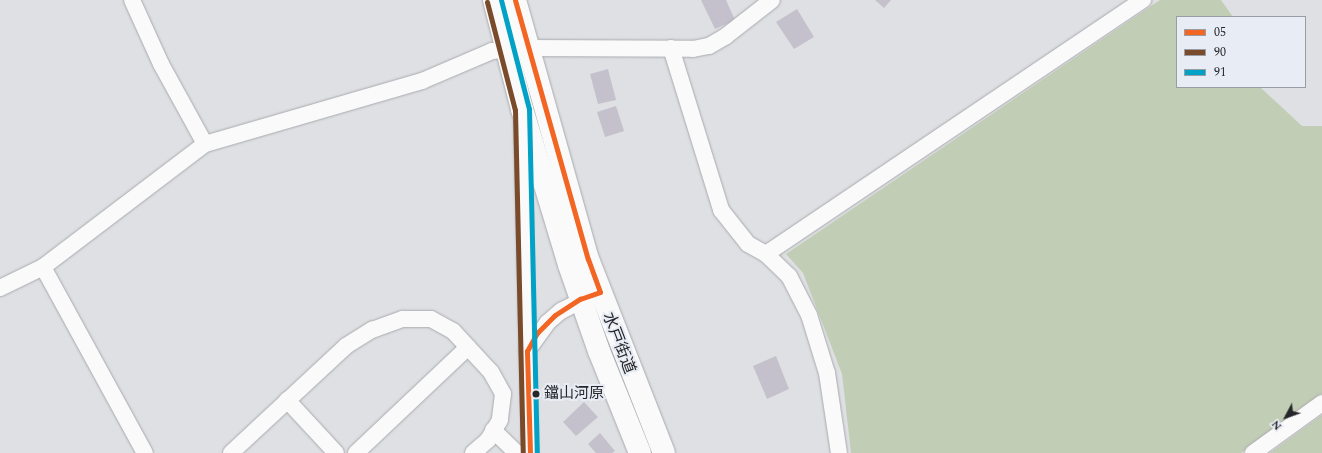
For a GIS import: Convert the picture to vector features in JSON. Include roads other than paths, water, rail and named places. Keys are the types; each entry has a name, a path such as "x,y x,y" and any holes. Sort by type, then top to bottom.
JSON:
{"highway":[{"name":"水戸街道","path":"494,0 518,48 588,259 590,296 664,453"},
{"name":"水戸街道","path":"515,0 522,109 590,296 640,453"}],"street":[{"path":"132,0 161,64 205,144"},
{"path":"0,288 43,267 205,144 422,81 478,55 518,48 671,48 693,50 709,46 726,36 772,0"},
{"path":"766,254 1143,0"},
{"path":"671,48 721,210 748,244 766,254 790,276 808,315 827,373 839,453"},
{"path":"522,109 530,453"},
{"path":"43,267 145,453"},
{"path":"527,351 547,323 590,296"},
{"path":"231,453 346,346 372,330 403,319 431,319 453,331 491,372 503,394 500,420 473,453"},
{"path":"356,453 468,347"},
{"path":"287,400 336,453"},
{"path":"1253,453 1322,403"},
{"path":"493,430 517,453"}],"place":[{"name":"鐺山河原","path":"536,394"}]}
